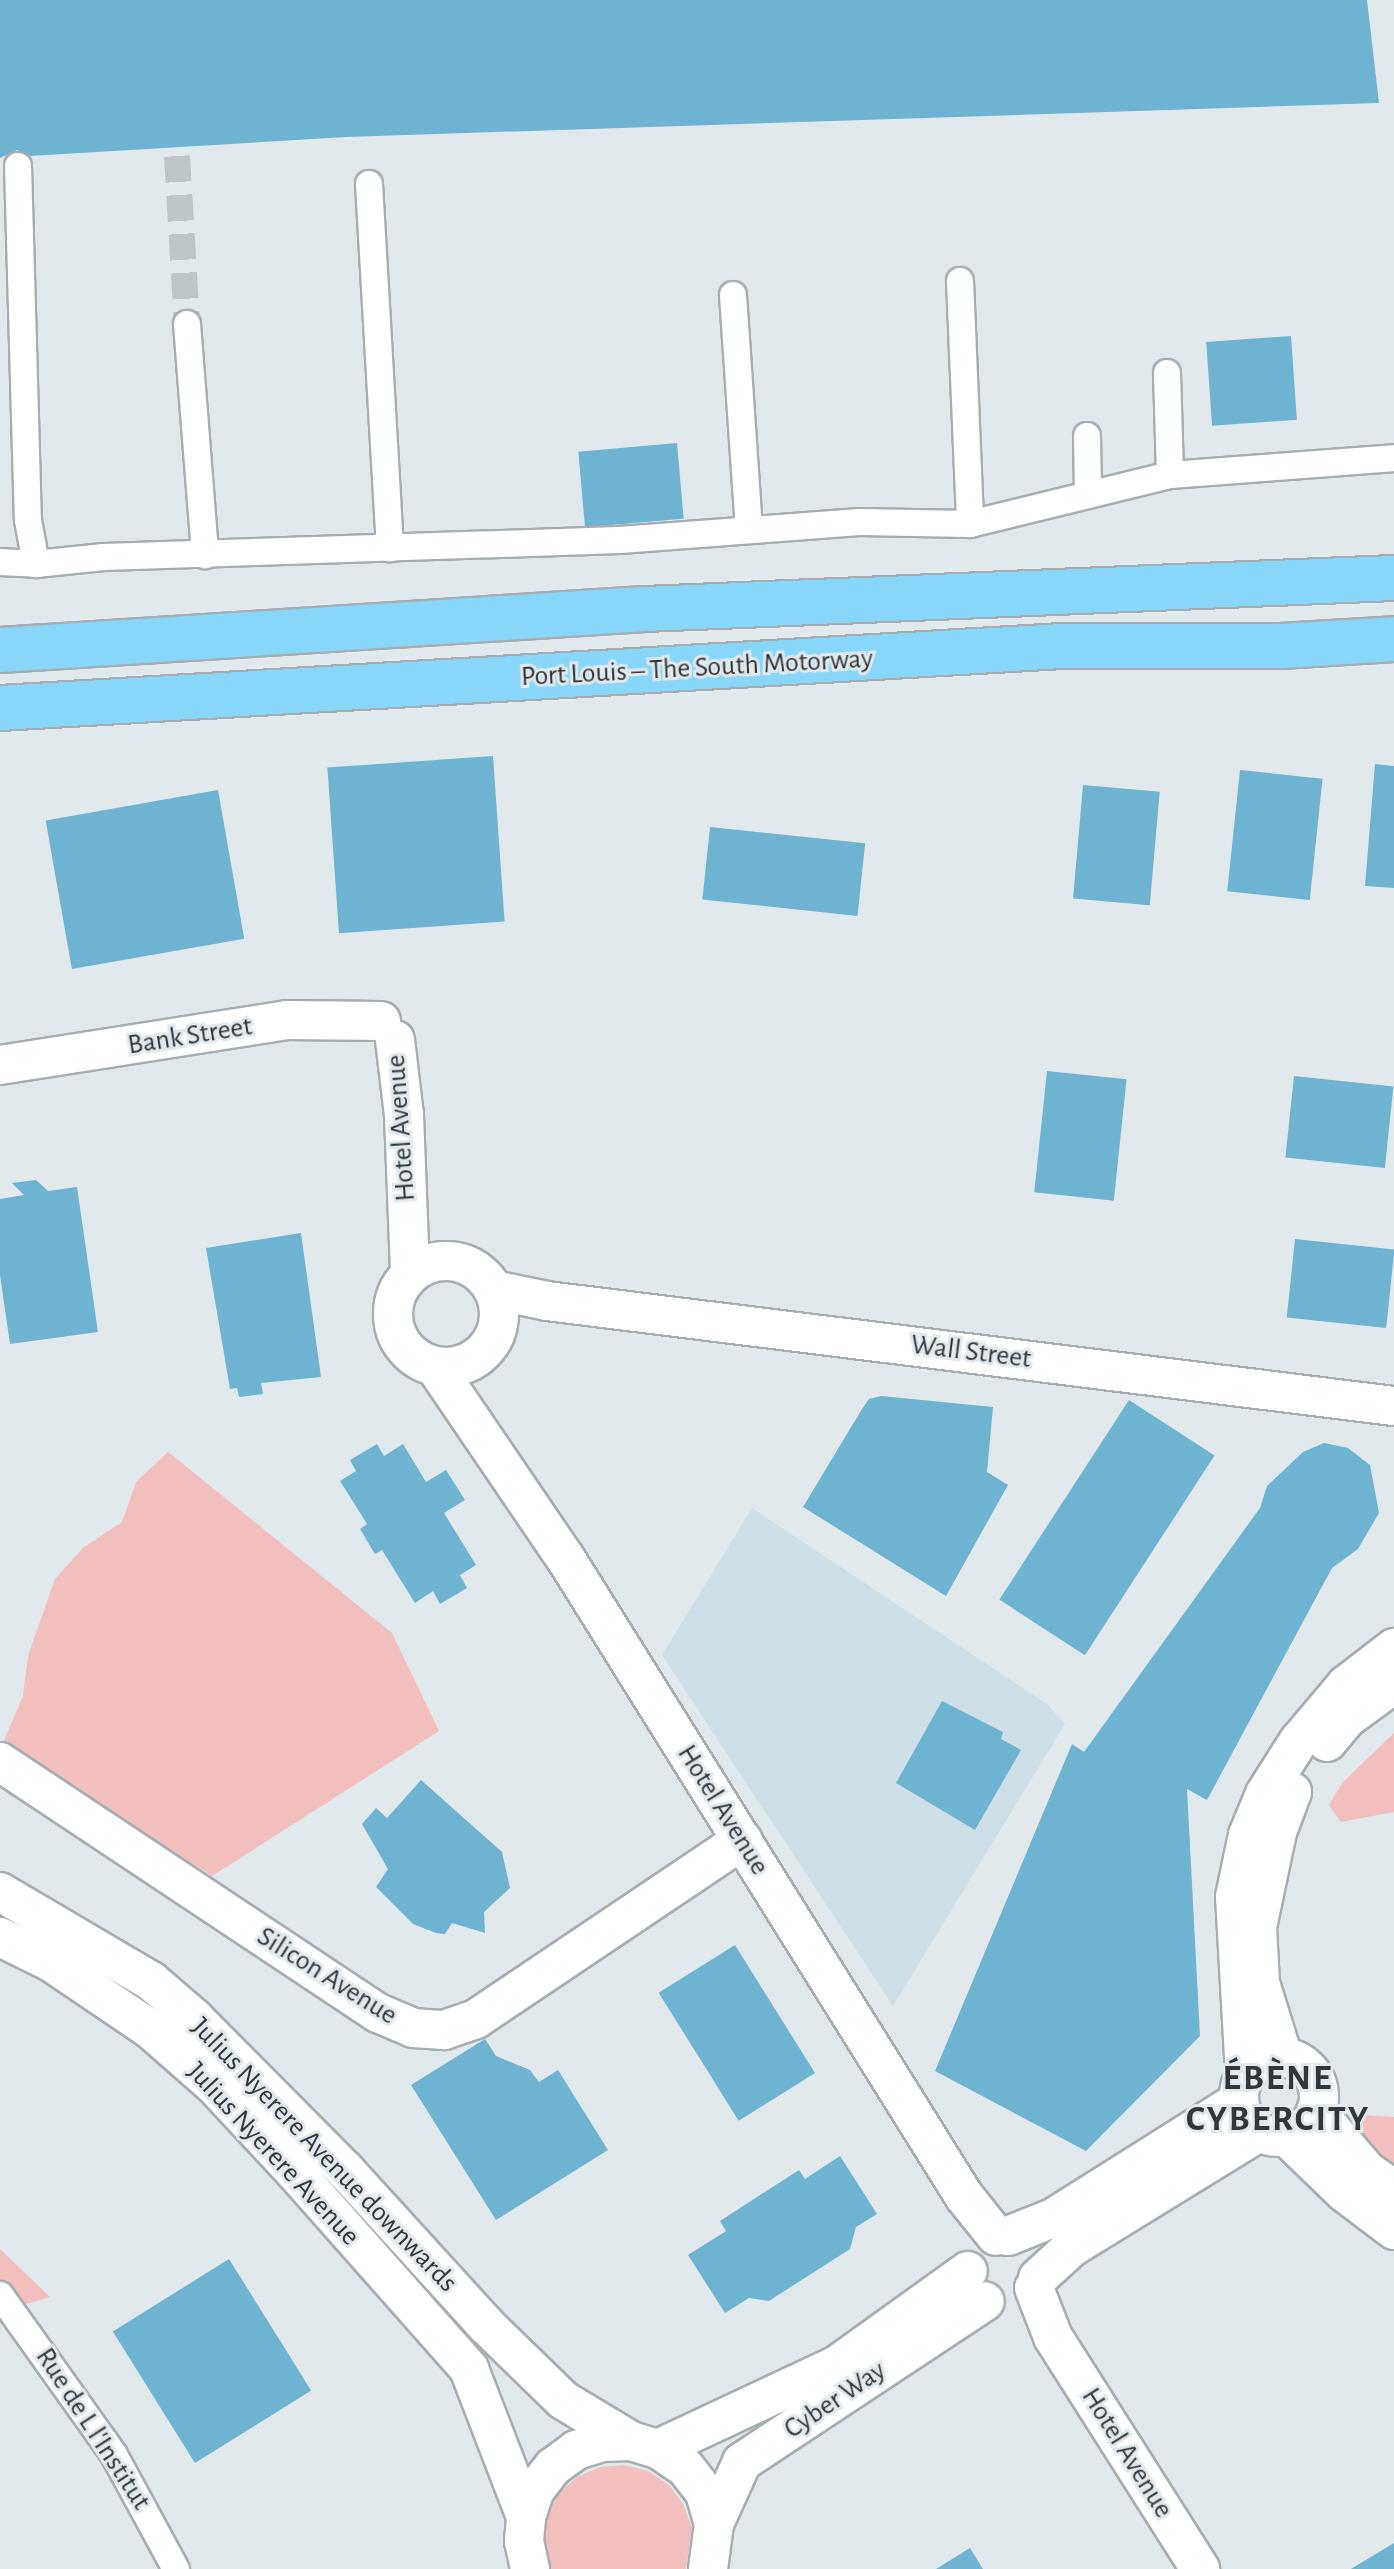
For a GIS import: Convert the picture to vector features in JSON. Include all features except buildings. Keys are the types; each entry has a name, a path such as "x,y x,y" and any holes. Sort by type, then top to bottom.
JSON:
{"highway":[{"path":"0,650 645,609 1394,578"},
{"name":"Port Louis – The South Motorway","path":"0,708 1061,646 1281,646 1394,639"},
{"path":"0,644 64,646"},
{"path":"1281,646 1394,663"}],"street":[{"path":"18,166 28,520 36,564"},
{"path":"369,184 390,548"},
{"path":"960,281 970,524"},
{"path":"733,295 749,527"},
{"path":"187,324 205,555"},
{"path":"1167,373 1170,475"},
{"path":"1087,436 1088,495"},
{"path":"0,562 36,564 620,540 749,527 970,524 1170,475 1394,458"},
{"name":"Bank Street","path":"0,1065 287,1020 388,1030"},
{"name":"Hotel Avenue","path":"388,1030 404,1115 410,1274"},
{"name":"Hotel Avenue","path":"407,1215 455,1261"},
{"path":"478,1426 492,1322 471,1267 455,1261 423,1265 410,1274 393,1303 393,1321 407,1351 436,1368 470,1363 492,1322"},
{"name":"Wall Street","path":"492,1322 547,1301 1394,1406"},
{"name":"Hotel Avenue","path":"436,1368 478,1426 742,1840 964,2196 1001,2271 1053,2337 1200,2569"},
{"path":"1394,1648 1346,1685 1298,1742 1265,1794 1248,1835 1235,1897 1258,2111 1344,2192 1394,2230"},
{"path":"1258,2111 1307,2126 1316,2111 1319,2097 1312,2075 1283,2057 1260,1983 1257,1927 1287,1800 1309,1763 1346,1719 1394,1684"},
{"name":"Silicon Avenue","path":"0,1762 378,2013 413,2028 444,2030 476,2019 742,1840"},
{"name":"Julius Nyerere Avenue downwards","path":"0,1892 151,1981 194,2018 254,2074 519,2358 563,2400 685,2467 705,2493 714,2524"},
{"name":"Julius Nyerere Avenue","path":"0,1937 51,1962 150,2029 215,2086 295,2172 469,2369 526,2517"},
{"path":"1258,2111 1262,2061 1283,2057"},
{"name":"Cyber Way","path":"714,2524 742,2462 1001,2271 1053,2218 1258,2111"},
{"name":"Cyber Way","path":"526,2517 535,2490 553,2467 576,2450 603,2442 645,2445 837,2365 1001,2271 1072,2247 1258,2111"},
{"path":"1316,2111 1367,2171 1394,2189"},
{"name":"Rue de L l'Institut","path":"0,2295 114,2455 176,2569"},
{"path":"526,2517 527,2567"},
{"path":"708,2569 714,2524"}],"shaded area":[{"path":"168,1452 392,1633 439,1731 212,1876 3,1743 23,1696 28,1656 55,1579 83,1548 122,1522 136,1482"},
{"path":"752,1508 1048,1705 1065,1724 893,2006 662,1655"},
{"path":"1394,1733 1394,1812 1341,1822 1329,1805 1343,1782"},
{"path":"1361,2115 1394,2117 1394,2178 1336,2123"},
{"path":"0,2249 50,2297 13,2308 0,2295"},
{"path":"624,2465 648,2471 669,2485 683,2504 692,2528 686,2569 550,2569 543,2539 547,2515 559,2493 577,2477 600,2467"}],"tunnel":[{"path":"177,156 187,324"}],"district":[{"name":"ÉBÈNE CYBERCITY","path":"1278,2098"}]}
